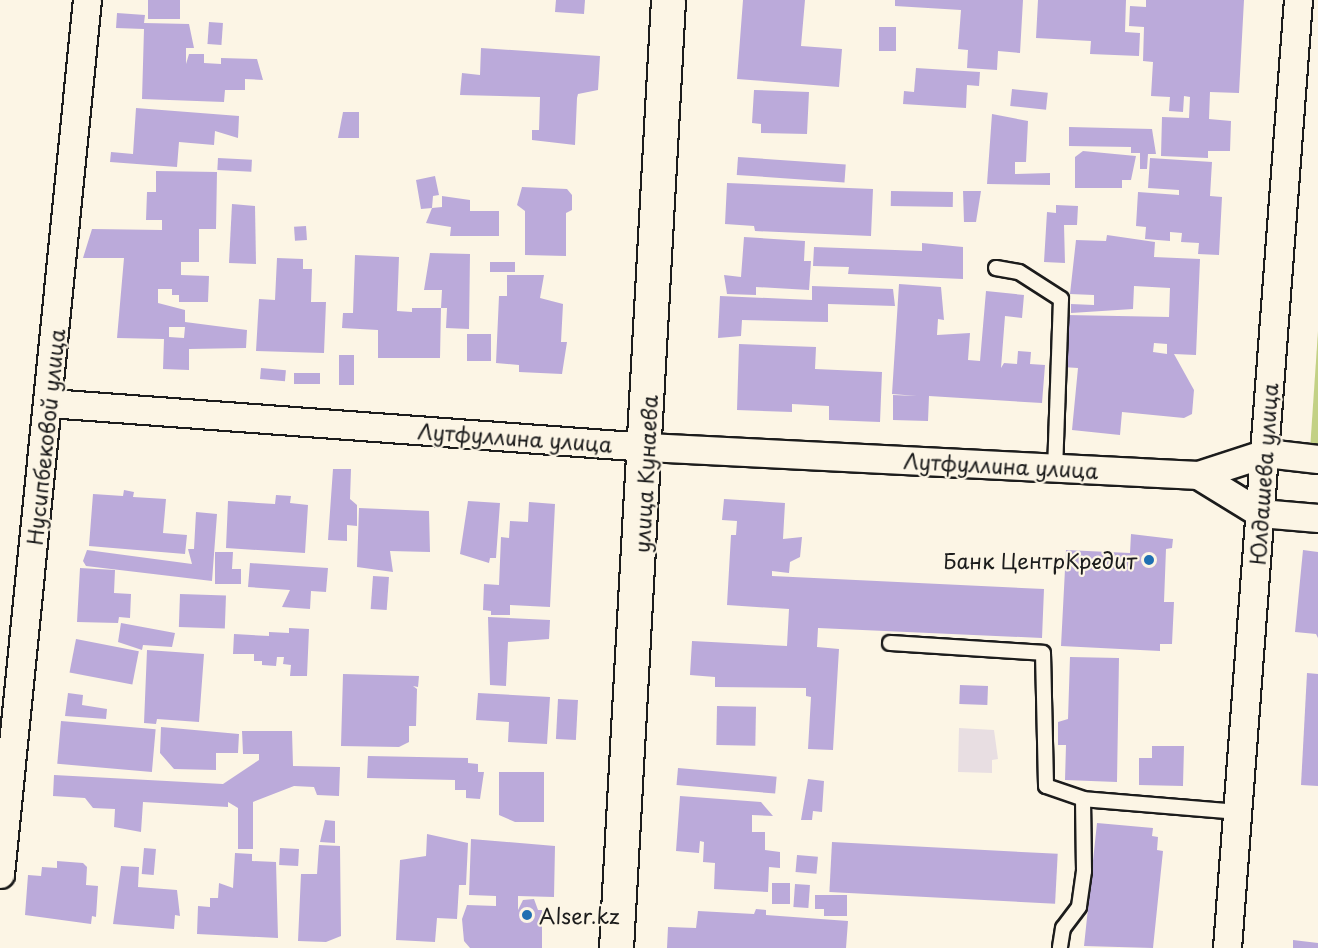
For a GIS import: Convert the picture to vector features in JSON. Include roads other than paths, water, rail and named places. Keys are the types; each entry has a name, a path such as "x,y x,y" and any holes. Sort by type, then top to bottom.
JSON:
{"main road":[{"name":"улица Кунаева","path":"616,948 647,447 668,0"}],"street":[{"name":"Нусипбековой улица","path":"0,874 49,403 87,0"},
{"name":"Юлдашева улица","path":"1227,948 1266,453 1298,0"},
{"name":"Лутфуллина улица","path":"49,403 647,447 1198,475 1266,453 1318,459"},
{"name":"Лутфуллина улица","path":"1198,475 1260,513 1318,518"}],"lane":[{"path":"996,268 1019,272 1061,299 1055,468"},
{"path":"890,643 1043,653 1046,786 1083,799 1237,812"},
{"path":"1060,948 1063,928 1079,907 1084,871 1083,799"}],"place":[{"name":"Банк ЦентрКредит","path":"1149,560"},
{"name":"Alser.kz","path":"527,915"}]}
